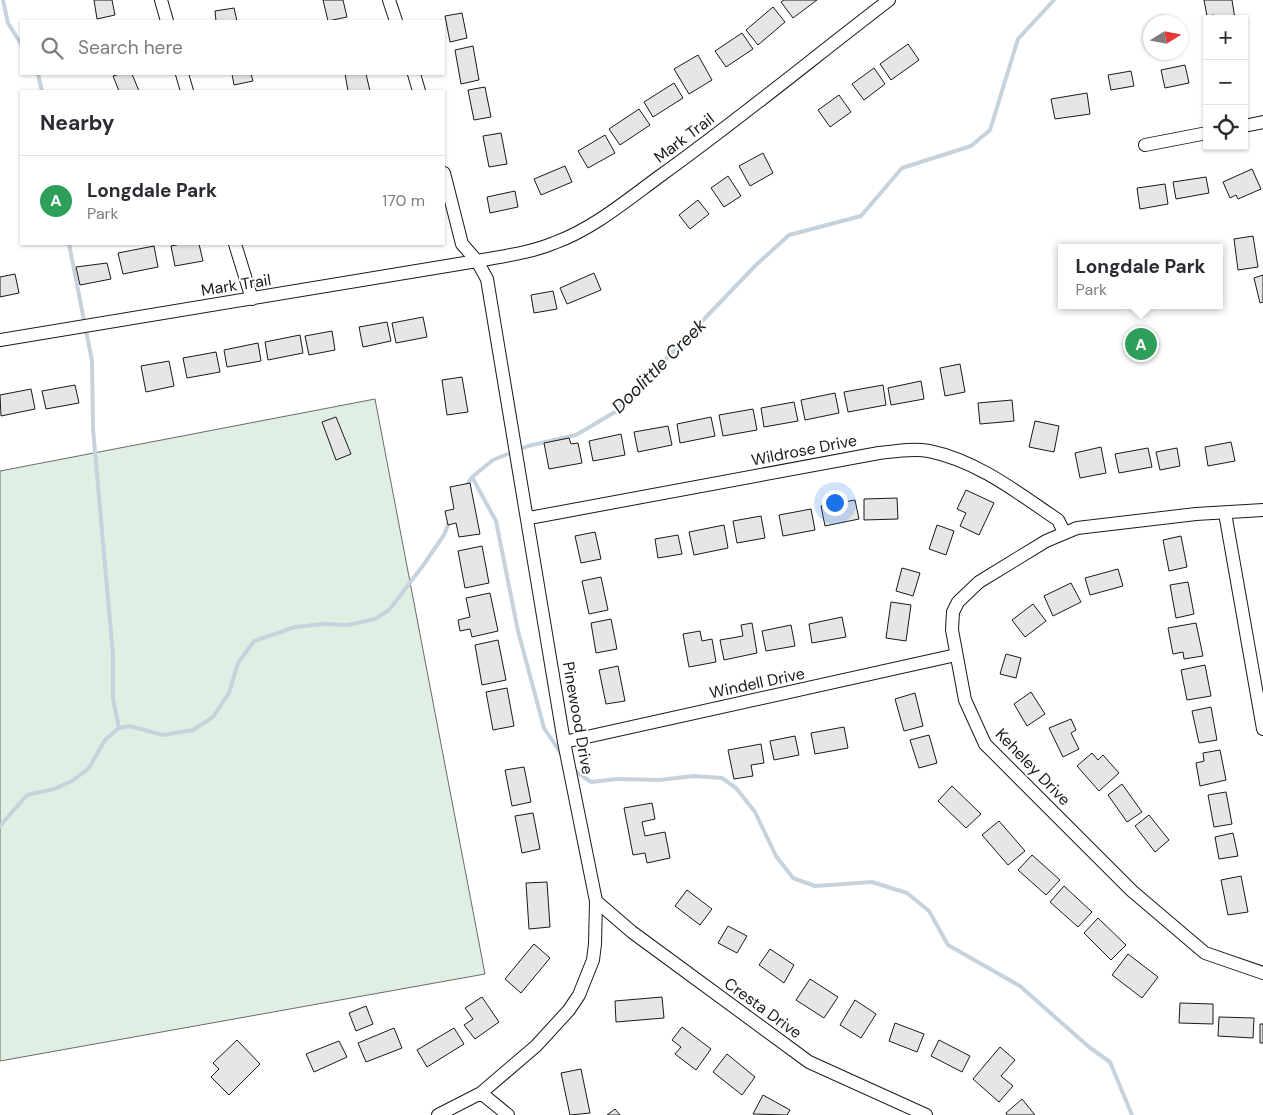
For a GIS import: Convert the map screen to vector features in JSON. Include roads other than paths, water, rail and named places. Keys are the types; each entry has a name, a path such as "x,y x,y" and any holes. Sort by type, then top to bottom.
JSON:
{"street":[{"path":"161,0 167,20"},
{"path":"389,0 396,20"},
{"name":"Mark Trail","path":"0,340 477,261 531,251 554,244 609,213 684,159 889,0"},
{"path":"182,75 187,90"},
{"path":"414,75 420,90"},
{"path":"1248,125 1263,122"},
{"path":"1145,145 1203,134"},
{"path":"445,176 462,244 477,261"},
{"path":"234,245 252,299"},
{"name":"Pinewood Drive","path":"438,1115 480,1093 536,1046 569,1010 579,995 593,960 596,900 564,742 487,279 477,261"},
{"name":"Wildrose Drive","path":"528,518 870,455 908,450 929,451 994,476 1058,520 1064,532"},
{"name":"Keheley Drive","path":"1263,510 1196,514 1107,524 1064,532 979,582 958,602 953,612 952,630 965,700 986,744 1132,891 1205,953 1263,973"},
{"path":"1225,513 1263,729"},
{"name":"Windell Drive","path":"564,742 956,655"},
{"name":"Cresta Drive","path":"596,900 632,932 810,1062 926,1115"},
{"path":"480,1093 508,1115"}],"waterway":[{"path":"3,0 8,23 20,42"},
{"name":"Doolittle Creek","path":"466,487 472,477 493,460 528,446 576,435 615,412 755,266 789,235 861,216 902,168 971,146 990,130 1018,39 1054,0"},
{"path":"38,75 42,90"},
{"path":"69,245 92,361 93,429 113,655 113,699 119,728"},
{"path":"472,477 496,521 518,631 544,728 562,755"},
{"name":"Doolittle Creek","path":"0,826 27,795 54,789 72,781 89,768 105,740 119,728 129,726 163,735 193,730 213,717 229,693 238,663 254,641 295,627 324,624 348,625 375,619 389,610 444,535 450,520"},
{"path":"574,770 591,782 617,779 660,780 693,776 722,778 736,788 755,812 776,856 793,878 815,886 872,882 907,893 929,911 948,945 1020,986 1089,1047 1110,1062 1132,1115"}],"place":[{"name":"Longdale Park","path":"1141,344"}]}
